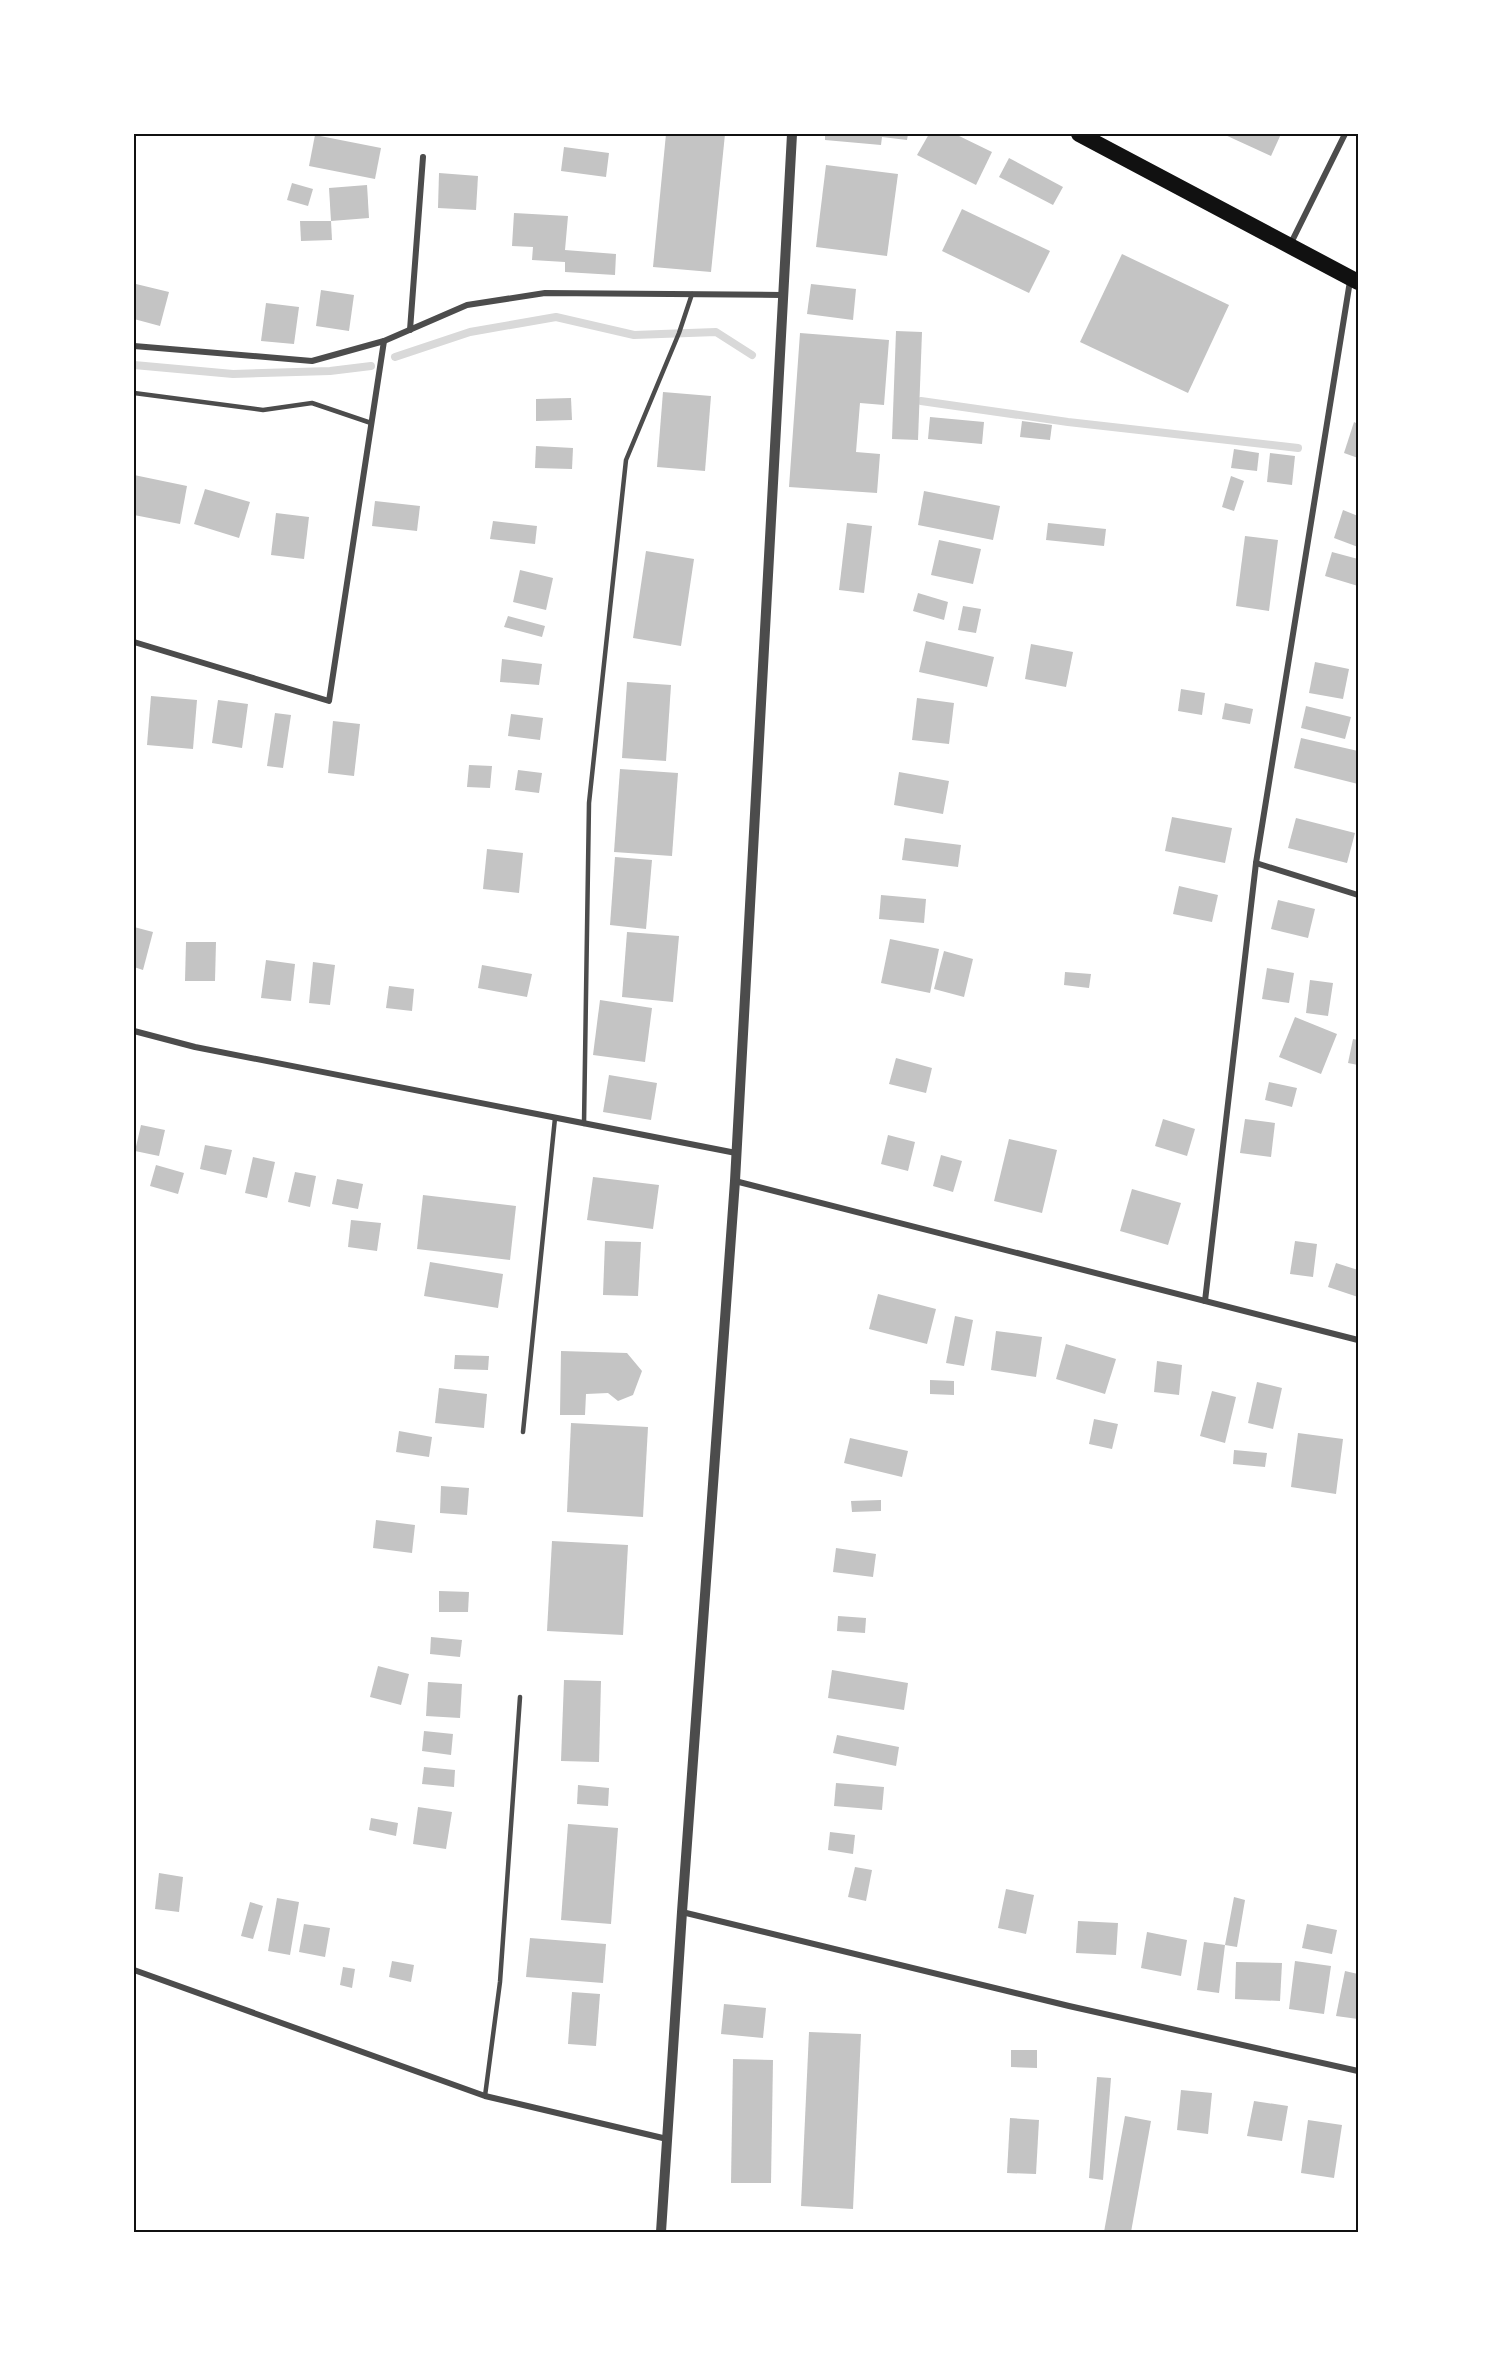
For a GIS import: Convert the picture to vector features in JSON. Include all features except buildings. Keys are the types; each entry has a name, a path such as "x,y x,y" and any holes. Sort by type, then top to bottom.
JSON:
{"highway":[{"path":"1079,134 1354,280"}],"street":[{"path":"662,2232 682,1912 735,1181 792,134"},
{"path":"1290,246 1344,134"},
{"path":"410,330 423,157"},
{"path":"1205,1301 1256,863 1354,280"},
{"path":"134,346 312,360 384,340 467,305 545,293 782,295"},
{"path":"134,642 329,701 384,340"},
{"path":"1256,863 1359,895"},
{"path":"134,1031 195,1047 736,1153"},
{"path":"735,1181 1359,1340"},
{"path":"682,1912 1069,2006 1359,2071"},
{"path":"134,1970 485,2096 668,2139"}],"lane":[{"path":"584,1124 588,803 626,460 679,333 692,294"},
{"path":"134,393 263,410 312,403 371,423"},
{"path":"523,1432 555,1118"},
{"path":"485,2096 500,1982 520,1697"}],"waterway":[{"path":"395,357 470,332 556,317 634,335 716,332 752,355"},
{"path":"134,365 233,374 330,371 371,366"},
{"path":"921,401 1068,422 1298,448"}]}
